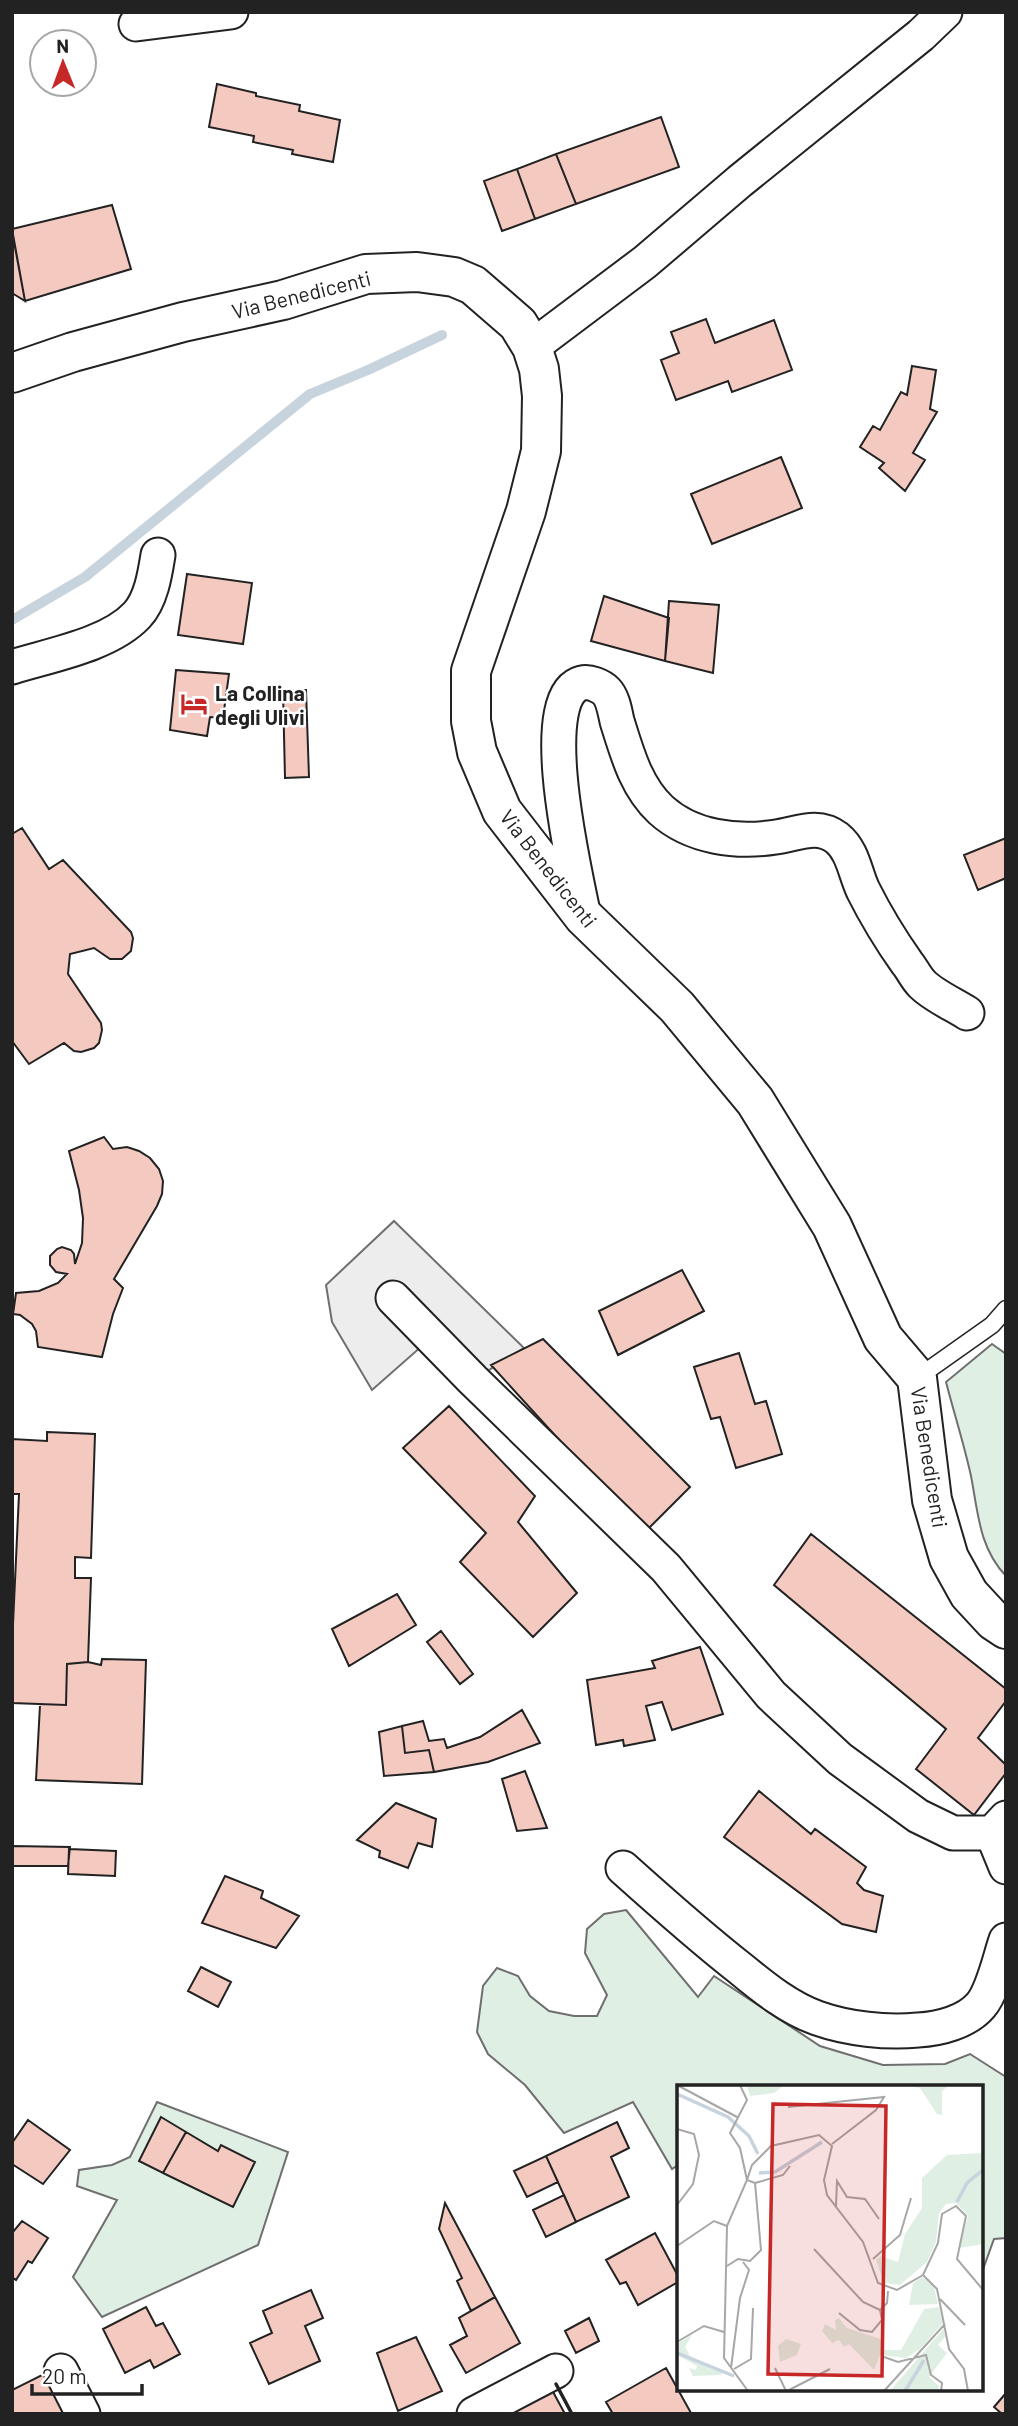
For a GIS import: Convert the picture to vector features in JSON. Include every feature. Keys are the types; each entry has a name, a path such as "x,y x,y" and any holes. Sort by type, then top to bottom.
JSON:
{"street":[{"path":"136,24 231,12"},
{"path":"532,347 645,262 921,34 944,12"},
{"name":"Via Benedicenti","path":"12,373 74,352 183,322 283,300 366,274 417,272 454,276 473,285 518,324 532,347 539,369 542,396 541,451 526,511 471,671 471,721 477,752 502,811 584,917 677,1007 755,1101 832,1226 883,1338 917,1378 932,1500 949,1558 969,1594 994,1621 1006,1629"},
{"path":"12,667 101,640 138,615 153,585 158,555"},
{"path":"584,917 564,814 560,755 562,711 572,688 584,682 606,690 642,788 659,808 676,822 726,839 779,837 810,829 837,838 849,852 862,887 887,935 923,985 967,1013"},
{"path":"393,1298 666,1568 771,1695 840,1759 918,1816 953,1833 999,1825 1006,1867"},
{"path":"623,1868 706,1942 773,1994 817,2018 858,2027 898,2032 928,2030 968,2015 982,2004 1006,1940"},
{"path":"61,2371 83,2414"},
{"path":"474,2414 556,2371"}],"lane":[{"path":"917,1378 992,1325 1006,1309"}],"green space":[{"path":"992,1344 1006,1354 1006,1576 985,1542 946,1382"},
{"path":"626,1910 698,1997 714,1976 820,2046 883,2065 945,2064 970,2054 1006,2077 1006,2238 994,2239 983,2269 983,2085 677,2085 677,2166 672,2169 633,2102 564,2133 525,2085 488,2054 477,2032 483,1986 497,1968 518,1976 530,1996 549,2011 574,2016 597,2016 607,1995 585,1953 587,1929 604,1914"},
{"path":"157,2102 288,2152 258,2245 102,2317 73,2277 117,2200 77,2186 79,2170 112,2165 130,2157"}],"shaded area":[{"path":"394,1221 524,1348 473,1380 431,1338 372,1390 332,1322 326,1285"}],"building":[{"path":"217,84 300,105 299,111 340,120 333,162 292,154 293,150 253,142 254,136 209,127"},
{"path":"661,117 679,167 576,204 556,154"},
{"path":"556,154 576,204 535,219 517,169"},
{"path":"517,169 535,219 502,231 484,181"},
{"path":"112,205 131,269 25,301 12,229"},
{"path":"12,231 25,301 12,293"},
{"path":"706,319 715,343 774,320 792,370 732,392 728,381 676,400 661,360 679,353 671,332"},
{"path":"912,366 936,370 930,409 937,412 913,453 925,460 905,491 879,468 884,463 860,447 873,426 880,430 901,392 907,395"},
{"path":"781,457 802,508 712,544 691,494"},
{"path":"187,574 252,583 243,644 178,635"},
{"path":"604,596 669,618 665,661 591,641"},
{"path":"669,601 719,605 713,673 665,661"},
{"path":"176,670 229,674 223,718 210,717 207,736 170,730"},
{"path":"306,690 309,777 285,778 283,691"},
{"path":"22,828 49,869 63,860 131,932 133,938 131,951 122,959 110,959 94,948 70,954 68,974 101,1023 99,1043 94,1048 81,1052 74,1051 64,1043 29,1064 12,1041 12,834"},
{"path":"1006,838 1006,878 978,890 964,855"},
{"path":"104,1137 113,1149 127,1147 150,1158 159,1169 163,1181 162,1194 114,1279 123,1288 102,1357 38,1347 36,1331 32,1324 20,1315 13,1314 16,1293 39,1291 58,1283 67,1274 56,1272 50,1265 50,1256 57,1249 62,1247 71,1250 75,1264 82,1243 83,1218 69,1151"},
{"path":"682,1270 704,1311 618,1355 599,1311"},
{"path":"543,1339 690,1487 644,1533 491,1365"},
{"path":"739,1353 755,1404 766,1401 782,1454 736,1468 720,1417 711,1419 694,1367"},
{"path":"449,1406 535,1496 518,1522 577,1593 533,1637 460,1562 486,1533 403,1448"},
{"path":"47,1432 95,1434 91,1558 75,1557 75,1578 91,1578 88,1662 67,1664 66,1705 12,1703 19,1494 12,1494 12,1439 47,1441"},
{"path":"811,1534 1006,1689 1006,1701 978,1738 1006,1765 1006,1773 974,1815 916,1769 946,1729 774,1585"},
{"path":"397,1594 416,1625 349,1666 332,1629"},
{"path":"441,1631 473,1674 460,1684 427,1642"},
{"path":"700,1647 723,1714 672,1730 662,1702 646,1706 655,1740 624,1746 623,1740 596,1745 587,1680 655,1668 652,1661"},
{"path":"102,1659 146,1660 142,1784 36,1780 40,1705 66,1705 67,1664 88,1662 101,1665"},
{"path":"522,1710 540,1743 488,1762 434,1772 429,1750 405,1753 402,1726 423,1721 429,1741 444,1739 447,1748 480,1737"},
{"path":"402,1726 405,1753 429,1750 434,1772 384,1776 379,1732"},
{"path":"525,1771 547,1828 517,1831 502,1779"},
{"path":"759,1791 811,1834 815,1829 866,1867 857,1883 864,1890 883,1896 876,1932 842,1924 724,1837"},
{"path":"396,1803 436,1819 432,1847 418,1843 408,1868 379,1857 380,1851 357,1840"},
{"path":"12,1846 70,1847 68,1866 12,1866"},
{"path":"69,1849 116,1851 115,1876 68,1874"},
{"path":"225,1876 263,1891 261,1898 299,1916 276,1948 202,1923"},
{"path":"201,1967 231,1982 218,2007 188,1991"},
{"path":"161,2117 186,2132 163,2173 139,2161"},
{"path":"28,2120 70,2150 43,2184 12,2164 12,2143"},
{"path":"617,2122 629,2148 611,2157 629,2197 576,2222 546,2156"},
{"path":"186,2132 218,2151 221,2145 255,2162 233,2207 163,2173"},
{"path":"546,2156 558,2182 527,2197 514,2171"},
{"path":"564,2195 576,2222 546,2237 533,2210"},
{"path":"445,2203 495,2297 471,2311 457,2281 462,2278 439,2229"},
{"path":"22,2221 48,2238 32,2263 28,2261 16,2280 12,2277 12,2233"},
{"path":"655,2233 677,2274 677,2283 638,2305 626,2282 620,2284 606,2260"},
{"path":"311,2290 323,2318 305,2326 320,2361 269,2384 250,2343 272,2333 263,2311"},
{"path":"495,2297 520,2343 466,2373 450,2345 467,2336 459,2318"},
{"path":"146,2307 156,2326 163,2323 180,2354 154,2368 150,2360 125,2373 103,2329"},
{"path":"589,2318 599,2341 576,2353 565,2331"},
{"path":"416,2337 442,2391 398,2411 377,2353"},
{"path":"666,2368 691,2413 613,2414 606,2402"},
{"path":"44,2374 65,2414 12,2414 12,2390"},
{"path":"552,2390 565,2414 509,2414"},
{"path":"1006,2393 1006,2414 1002,2414 994,2407"}],"waterway":[{"path":"12,620 85,577 310,394 442,335"}],"wall":[{"path":"556,2384 572,2414"}],"place":[{"name":"La Collina degli Ulivi","path":"194,704"}]}
